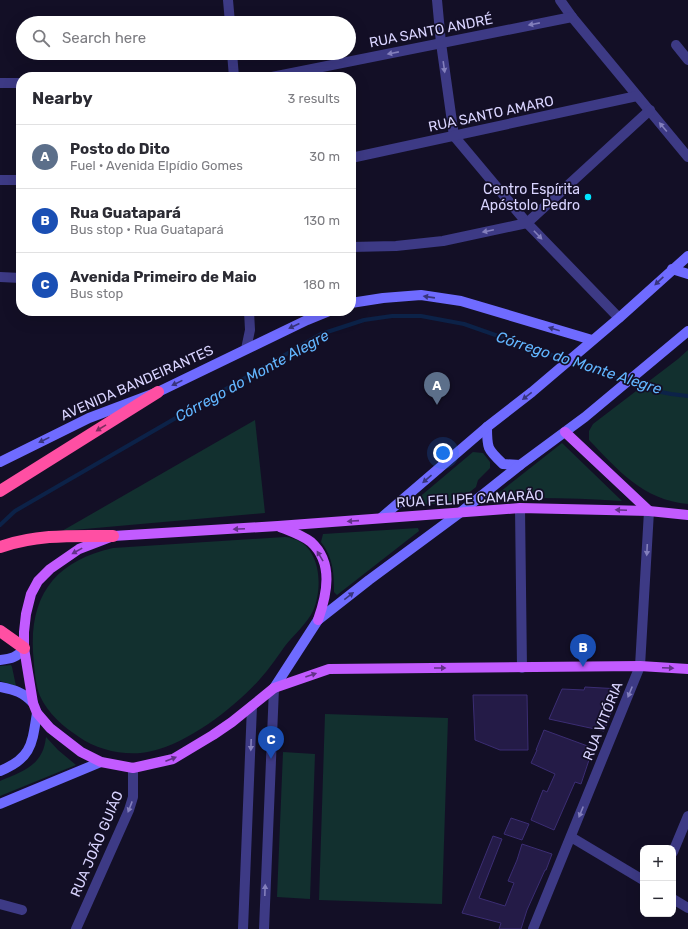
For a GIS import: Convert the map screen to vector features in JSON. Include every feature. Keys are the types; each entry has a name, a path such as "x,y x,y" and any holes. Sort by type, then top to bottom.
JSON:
{"highway":[{"path":"0,491 158,392"},
{"path":"0,547 16,541 39,537 113,536"},
{"path":"0,631 24,648"}],"main road":[{"path":"381,518 487,427 532,392 619,318 688,256"},
{"path":"672,269 688,274"},
{"path":"356,302 383,298 420,296 461,301 592,340"},
{"name":"AVENIDA BANDEIRANTES","path":"0,462 89,418 158,392 317,316"},
{"path":"318,620 369,580 462,512 520,465 565,432 688,331"},
{"path":"487,427 487,444 493,454 503,464 520,465"},
{"path":"565,432 649,511"},
{"name":"RUA FELIPE CAMARÃO","path":"278,526 520,508 649,511 688,515"},
{"path":"278,526 296,533 310,542 320,553 325,564 327,576 326,588 324,603 318,620 274,688 232,722 173,759 134,768 101,762 81,752 50,728 37,713 33,703 24,648 26,614 31,594 38,582 50,569 79,549 113,536 278,526"},
{"path":"0,660 13,658 20,654 24,648"},
{"path":"274,688 329,669 640,666 688,669"},
{"path":"0,688 14,690 26,695 33,703"},
{"path":"0,771 12,766 27,753 33,740 37,713"},
{"path":"0,804 101,762"}],"street":[{"path":"228,0 229,16"},
{"path":"437,0 441,43 454,136 527,223 619,318"},
{"path":"560,0 572,17 688,157"},
{"name":"RUA SANTO ANDRÉ","path":"297,72 572,17"},
{"path":"676,45 688,60"},
{"path":"233,60 234,72"},
{"path":"0,83 16,83"},
{"name":"RUA SANTO AMARO","path":"356,157 637,96"},
{"path":"356,247 396,246 443,241 527,223 650,110"},
{"path":"0,180 16,180"},
{"path":"0,277 16,278"},
{"path":"246,349 250,330 249,316"},
{"path":"520,508 522,668"},
{"name":"RUA VITÓRIA","path":"533,929 640,666 649,511"},
{"path":"264,929 274,688"},
{"path":"243,929 252,706"},
{"name":"RUA JOÃO GUIÃO","path":"76,929 134,797 134,768"},
{"path":"676,845 688,816"},
{"path":"571,837 640,878"},
{"path":"676,901 688,908"},
{"path":"0,904 22,910"}],"green space":[{"path":"688,350 688,504 658,497 632,482 589,440 589,431 593,424"},
{"path":"255,420 265,513 62,531"},
{"path":"562,443 622,501 556,498 491,499"},
{"path":"473,452 483,453 490,462 490,468 478,480 476,487 456,503 410,505"},
{"path":"418,528 419,531 337,595 334,592 332,566 328,553 321,542 323,534"},
{"path":"285,537 297,540 306,546 313,555 317,566 318,589 313,611 308,620 285,646 260,679 225,712 196,732 166,747 143,753 124,753 114,752 87,742 62,724 47,709 38,691 36,680 33,652 33,631 36,613 42,597 50,583 62,571 93,554 113,548"},
{"path":"11,665 16,686 0,681 0,666"},
{"path":"325,714 448,718 442,904 319,900"},
{"path":"46,737 58,750 76,765 0,796 0,781 24,770 36,761 41,755"},
{"path":"283,752 315,754 310,899 277,897"}],"building":[{"path":"585,687 620,689 604,731 549,719 562,689 584,690"},
{"path":"473,695 527,695 528,750 500,750 475,740"},
{"path":"544,730 593,748 581,784 575,782 554,830 531,820 543,790 547,792 555,774 531,763"},
{"path":"511,818 529,824 522,840 504,834"},
{"path":"493,836 502,839 479,898 505,906 514,883 508,881 522,844 552,854 527,910 521,929 499,929 501,923 462,913"}],"waterway":[{"name":"Córrego do Monte Alegre","path":"0,525 15,511 321,334 364,320 392,316 421,316 464,324 651,390 688,396"}],"place":[{"name":"Centro Espírita Apóstolo Pedro","path":"588,197"},
{"name":"Posto do Dito","path":"437,405"},
{"name":"Rua Guatapará","path":"583,667"},
{"name":"Avenida Primeiro de Maio","path":"271,759"}]}
